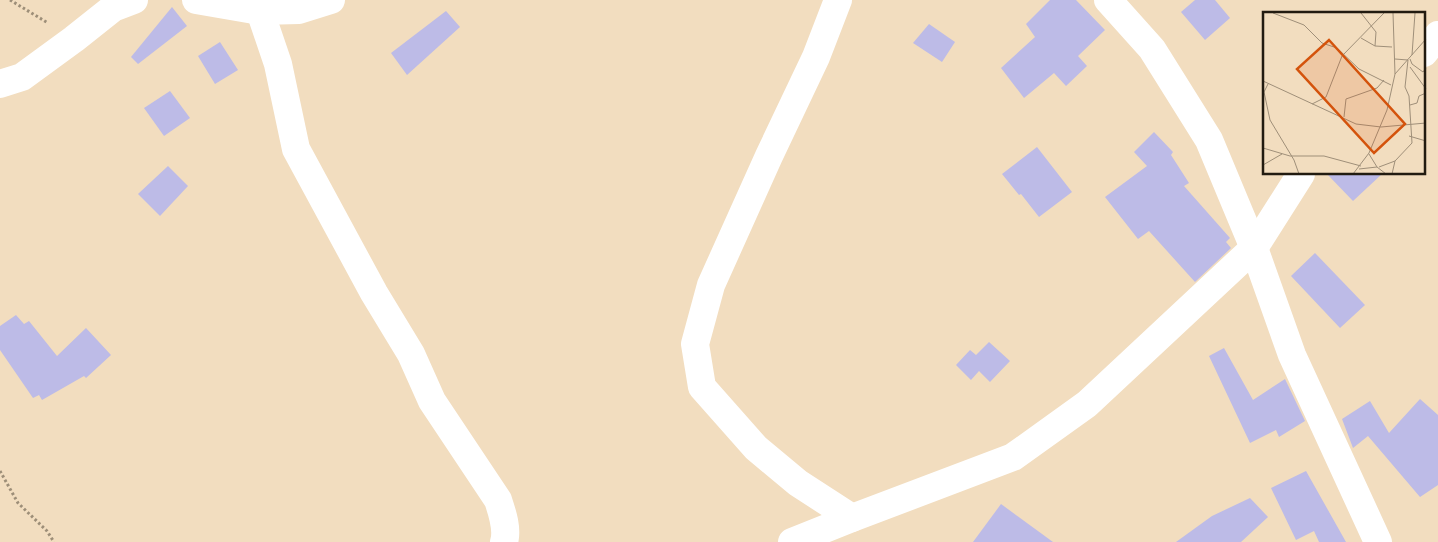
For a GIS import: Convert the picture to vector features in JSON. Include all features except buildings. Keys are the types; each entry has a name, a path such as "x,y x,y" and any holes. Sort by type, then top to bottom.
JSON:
{"street":[{"path":"0,84 22,78 113,8 134,0"},
{"path":"196,0 298,10 331,0"},
{"path":"838,0 816,56 711,285 694,344 702,387 756,448 798,482 852,518"},
{"path":"1108,0 1152,49 1210,140 1254,248 1292,355 1378,542"},
{"path":"260,6 278,64 296,149 374,292 411,354 432,401 498,500 503,516 506,537 504,542"},
{"path":"1426,50 1438,35"},
{"path":"792,542 1013,457 1087,404 1254,248 1301,175"}],"path":[{"path":"10,0 74,39"},
{"path":"0,471 18,503 47,531 54,542"}]}
